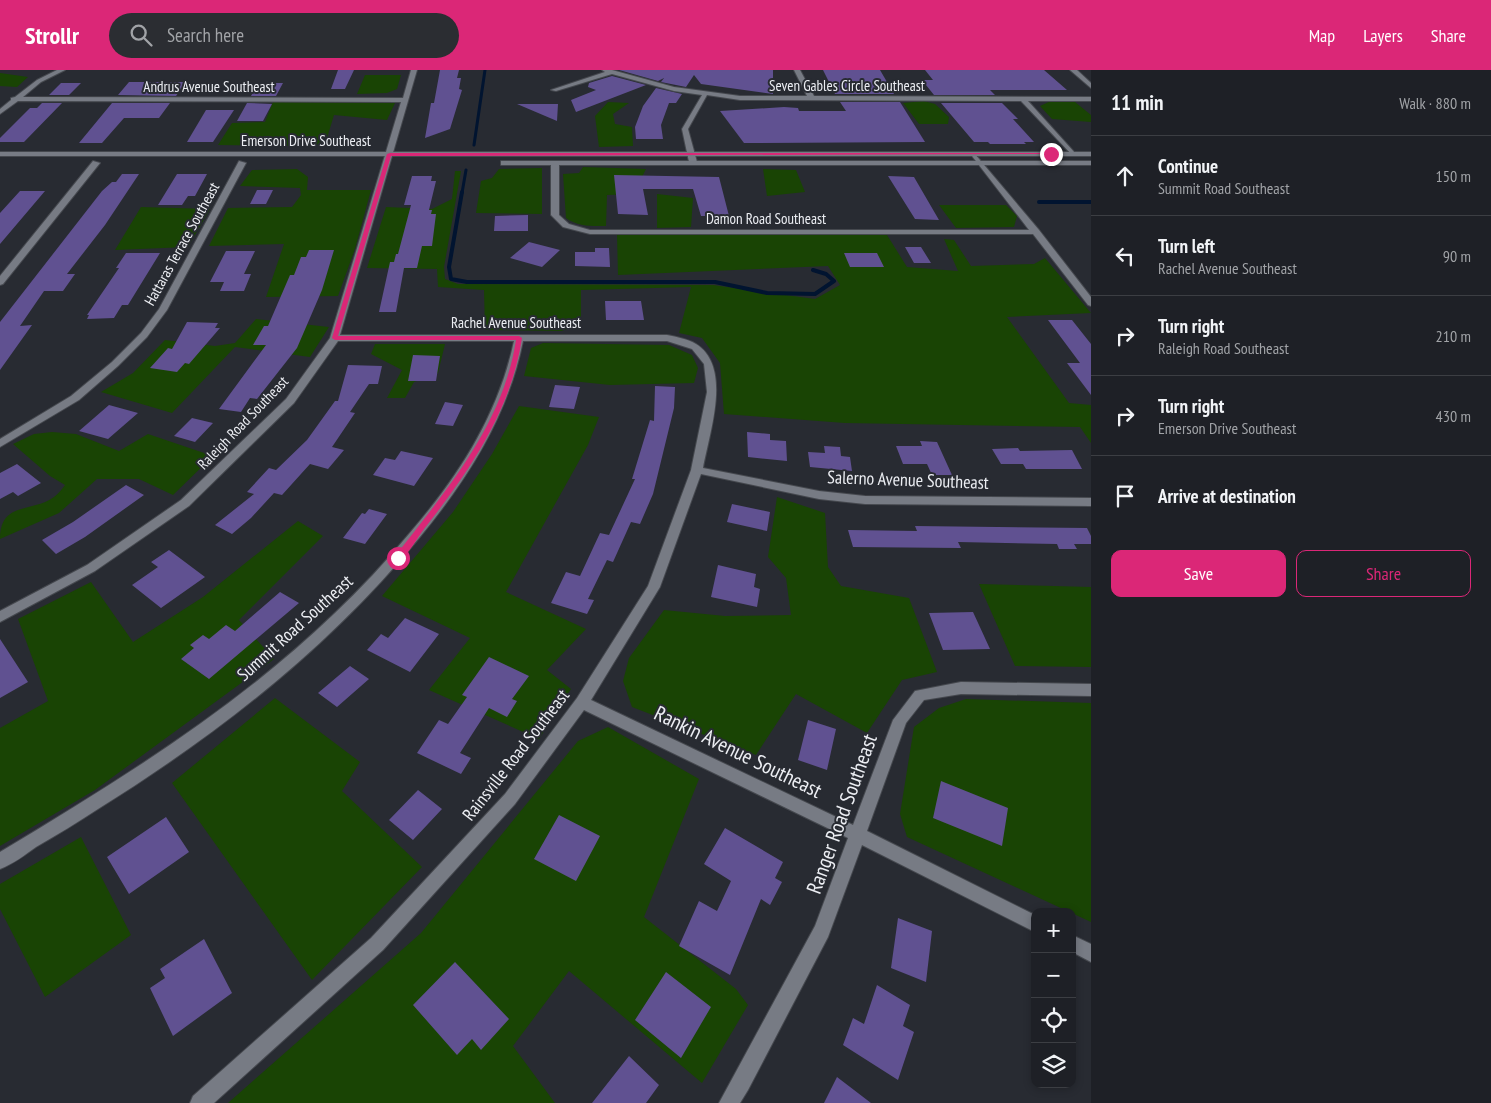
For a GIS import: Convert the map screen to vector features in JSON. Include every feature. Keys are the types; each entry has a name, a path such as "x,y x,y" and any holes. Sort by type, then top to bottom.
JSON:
{"street":[{"path":"0,112 38,81 62,70"},
{"name":"Raleigh Road Southeast","path":"0,617 91,568 185,503 290,400 335,338 414,70"},
{"path":"797,70 812,99"},
{"path":"1073,70 1091,86"},
{"path":"554,90 608,71"},
{"name":"Seven Gables Circle Southeast","path":"608,71 649,84 740,98 1091,100"},
{"path":"693,162 685,129 705,94"},
{"path":"1023,99 1073,154"},
{"name":"Andrus Avenue Southeast","path":"13,100 406,100"},
{"name":"Emerson Drive Southeast","path":"0,154 388,161 690,153 1091,154"},
{"path":"974,154 1091,302"},
{"path":"0,163 10,163"},
{"path":"87,163 106,163"},
{"path":"0,282 96,163"},
{"name":"Hattaras Terrace Southeast","path":"0,444 75,398 144,335 163,310 242,163"},
{"path":"496,163 1091,163"},
{"name":"Damon Road Southeast","path":"555,163 555,215 559,222 573,229 590,232 1036,232"},
{"name":"Rachel Avenue Southeast","path":"335,338 667,338 685,342 695,347"},
{"name":"Summit Road Southeast","path":"0,861 134,779 215,722 330,626 398,558 449,492 483,440 504,398 515,364 519,338"},
{"name":"Rainsville Road Southeast","path":"200,1103 377,944 510,799 582,702 654,587 697,470 712,392 709,364 695,347"},
{"name":"Salerno Avenue Southeast","path":"697,470 819,495 865,500 1091,502"},
{"name":"Ranger Road Southeast","path":"729,1103 742,1084 822,931 856,834 900,720 920,695 961,688 1091,690"},
{"name":"Rankin Avenue Southeast","path":"582,702 856,834 1031,922"},
{"path":"1076,945 1091,952"}],"green space":[{"path":"0,73 28,77 17,87 0,86"},
{"path":"365,75 401,75 397,89 387,93 357,94"},
{"path":"924,101 935,104 949,117 948,124 919,124 903,103"},
{"path":"1051,101 1075,102 1091,115 1091,122 1052,119 1040,106"},
{"path":"273,102 395,103 387,120 334,115 327,138 315,146 218,145 232,123 265,122"},
{"path":"608,102 629,103 613,114 615,124 632,127 633,146 599,147 595,116"},
{"path":"583,167 646,169 639,194 607,195 606,226 580,224 566,218 563,174 579,173"},
{"path":"542,168 542,214 476,213 481,181 492,178 499,169"},
{"path":"297,169 308,177 307,190 371,190 355,249 338,296 266,297 284,244 209,246 228,208 292,207 301,195 300,188 240,186 252,170"},
{"path":"763,169 796,170 805,192 767,196"},
{"path":"455,171 461,171 444,267 445,279 458,284 713,285 815,299 840,285 828,266 618,275 617,235 887,235 907,267 958,271 944,239 954,240 971,266 1034,264 1045,258 1091,313 1007,317 1069,403 1091,405 1091,443 1080,427 845,423 724,414 720,363 702,338 679,333 691,287 581,290 581,325 561,331 485,330 484,290 438,287 437,269 367,268 386,207 432,209 452,199"},
{"path":"657,194 693,198 691,227 657,228"},
{"path":"939,205 1006,205 1017,216 1014,227 956,228"},
{"path":"141,207 210,209 188,247 115,250"},
{"path":"256,319 329,327 310,357 235,347 172,413 101,392 133,373 165,340 215,346 235,343"},
{"path":"543,343 669,345 692,355 698,368 694,383 610,385 524,376 531,348"},
{"path":"375,344 445,344 438,373 414,382 405,398 387,398 402,370 371,354"},
{"path":"519,406 599,417 588,445 506,592 586,629 547,670 571,689 539,739 429,690 470,638 382,596 453,512 492,454"},
{"path":"52,432 76,434 119,451 148,434 213,456 173,495 139,479 97,479 59,513 0,539 1,527 11,513 45,502 55,496 65,485 50,476 13,444 34,434"},
{"path":"777,497 825,513 828,567 841,586 909,598 937,672 902,680 867,733 796,694 756,755 632,707 623,681 629,658 664,610 725,616 791,615 786,578 768,557"},
{"path":"298,521 323,536 239,620 274,659 95,790 0,846 0,728 48,701 18,619 91,582 133,642 203,597"},
{"path":"979,584 1091,587 1091,667 1015,666"},
{"path":"275,698 360,762 342,791 422,867 312,980 172,783"},
{"path":"966,699 1091,703 1091,922 1076,915 1076,908 1061,908 907,837 900,814 914,727 939,708"},
{"path":"608,727 699,779 644,917 736,989 748,1005 702,1083 569,971 513,1046 555,1103 228,1103 421,933 578,741"},
{"path":"81,837 131,935 45,997 0,909 0,884"}],"building":[{"path":"338,70 354,70 345,89 331,89"},
{"path":"440,70 459,70 457,78 461,78 459,89 462,90 450,129 425,138 431,103 434,103"},
{"path":"619,70 773,70 773,94 701,84 694,75 686,87 661,82 664,78 658,81"},
{"path":"823,70 880,70 894,94 835,94"},
{"path":"925,70 1044,70 1067,90 990,90 995,95 934,95 922,80 933,80"},
{"path":"612,76 646,85 576,112 571,100 596,90 588,87 589,83"},
{"path":"129,82 186,82 176,96 118,95"},
{"path":"61,83 81,83 69,95 49,95"},
{"path":"261,83 283,83 276,96 251,96 257,85"},
{"path":"656,88 682,94 676,103 669,103 661,125 663,139 636,139 635,127 643,106"},
{"path":"840,102 900,102 925,142 744,143 720,111 784,107 798,108 799,111 846,111"},
{"path":"42,103 62,103 24,142 0,142 0,138 30,108 37,108"},
{"path":"112,103 170,103 159,118 124,118 102,143 79,143"},
{"path":"247,103 272,104 263,121 237,121"},
{"path":"941,103 1002,103 1018,119 1013,119 1034,142 1024,142 1026,144 990,144 988,142 974,142"},
{"path":"517,104 558,104 557,121"},
{"path":"206,110 234,110 213,142 187,142"},
{"path":"122,174 139,174 105,225 67,274 75,274 63,291 44,291 20,326 32,325 0,370 0,322 102,191 112,182 116,182"},
{"path":"177,174 207,174 195,196 188,196 182,205 158,205"},
{"path":"614,175 719,177 729,216 701,216 693,189 643,189 648,215 618,214"},
{"path":"412,176 432,176 431,181 436,181 429,210 432,210 431,214 436,214 432,246 422,246 417,268 404,268 396,312 379,312 390,262 394,262 396,254 398,254 411,205 404,205"},
{"path":"888,176 914,177 939,220 915,219"},
{"path":"257,190 273,190 266,204 250,204"},
{"path":"20,191 45,191 0,244 0,213"},
{"path":"528,215 528,231 494,231 495,216"},
{"path":"529,242 560,250 542,267 510,258"},
{"path":"905,247 921,247 931,263 914,263"},
{"path":"595,248 609,248 610,267 575,266 575,252 595,252"},
{"path":"309,250 334,250 322,290 297,348 257,399 250,398 241,412 219,409 266,345 253,345 264,326 268,326 290,275 294,275 301,257 306,257"},
{"path":"226,251 255,251 244,274 251,274 244,291 220,291 224,282 210,282"},
{"path":"126,253 160,253 128,305 122,305 114,318 87,319 89,315 87,315 119,268 116,268"},
{"path":"844,253 877,253 884,267 850,267"},
{"path":"605,301 641,301 644,320 606,320"},
{"path":"1048,320 1072,320 1091,344 1091,395 1067,363 1080,363"},
{"path":"187,322 218,323 215,328 220,328 189,364 185,363 177,372 150,368 168,348 172,349"},
{"path":"413,355 440,356 436,381 408,381"},
{"path":"348,365 382,366 378,384 369,384 350,412 355,413 332,447 344,450 328,469 310,464 282,495 274,493 251,518 232,534 215,525 254,494 247,492 269,468 276,470 307,440 335,401 338,401"},
{"path":"555,385 580,387 574,409 549,407"},
{"path":"655,386 675,387 674,408 653,494 640,524 631,522 613,562 607,560 588,599 594,600 587,614 551,603 566,572 580,576 600,533 609,535 635,479 632,479 650,420 654,421"},
{"path":"445,402 463,405 453,426 435,424"},
{"path":"109,405 138,413 108,439 79,431"},
{"path":"192,418 213,423 195,442 174,436"},
{"path":"747,432 770,434 770,440 786,441 787,461 748,457"},
{"path":"920,441 937,442 952,475 932,475 927,464 903,464 896,446 922,446"},
{"path":"824,446 840,447 841,456 850,457 852,471 810,467 808,452 825,453"},
{"path":"1018,448 1020,451 1072,450 1082,469 1026,469 1023,464 1001,464 992,449"},
{"path":"401,451 433,458 414,486 373,475 385,458 395,460"},
{"path":"17,464 41,483 18,496 13,492 0,499 0,473"},
{"path":"126,485 144,495 85,537 56,554 42,540 73,522"},
{"path":"732,504 770,512 767,531 727,522"},
{"path":"369,509 387,514 365,544 343,538 362,513 365,514"},
{"path":"915,526 1087,528 1091,536 1091,544 1074,544 1077,549 1059,549 1057,544 958,542 961,548 853,547 848,530 917,531"},
{"path":"169,550 205,577 161,608 132,585 158,567 151,562"},
{"path":"718,565 756,574 754,587 760,589 757,607 711,597"},
{"path":"280,592 299,603 209,679 181,659 194,648 190,645 203,635 209,639 226,625 235,631"},
{"path":"973,612 990,649 943,650 929,613"},
{"path":"405,618 439,634 410,672 367,650 381,634 388,638"},
{"path":"0,639 28,682 0,698"},
{"path":"489,657 529,676 512,699 517,701 507,717 489,708 460,753 471,758 461,774 417,753 439,720 448,724 467,697 462,695"},
{"path":"350,666 369,679 337,707 318,693"},
{"path":"808,720 836,729 827,770 798,760"},
{"path":"941,781 1008,808 1002,846 933,818"},
{"path":"418,790 442,809 413,840 389,820"},
{"path":"559,815 600,836 576,881 534,859"},
{"path":"166,817 189,852 129,894 107,857"},
{"path":"725,828 783,862 775,878 782,882 770,905 761,899 730,975 679,946 699,901 717,911 731,881 704,864"},
{"path":"898,918 932,931 926,982 891,968"},
{"path":"204,939 232,993 173,1036 150,988 165,978 160,969"},
{"path":"455,962 509,1019 481,1050 472,1039 457,1055 413,1005"},
{"path":"666,972 711,1007 681,1058 635,1020"},
{"path":"877,985 910,1005 903,1026 914,1032 898,1080 843,1045 853,1018 864,1024"},
{"path":"629,1056 659,1085 646,1103 592,1103"},
{"path":"837,1077 871,1103 824,1103"}],"waterway":[{"path":"474,145 485,70"},
{"path":"462,193 466,170"},
{"path":"462,192 449,267 451,279 467,282 715,282 767,293 815,294 834,281 826,274 813,270"},
{"path":"1039,202 1091,202"}],"route":[{"path":"398,558 449,492 483,440 504,398 515,364 519,338 335,338 390,154 1051,154"}]}
